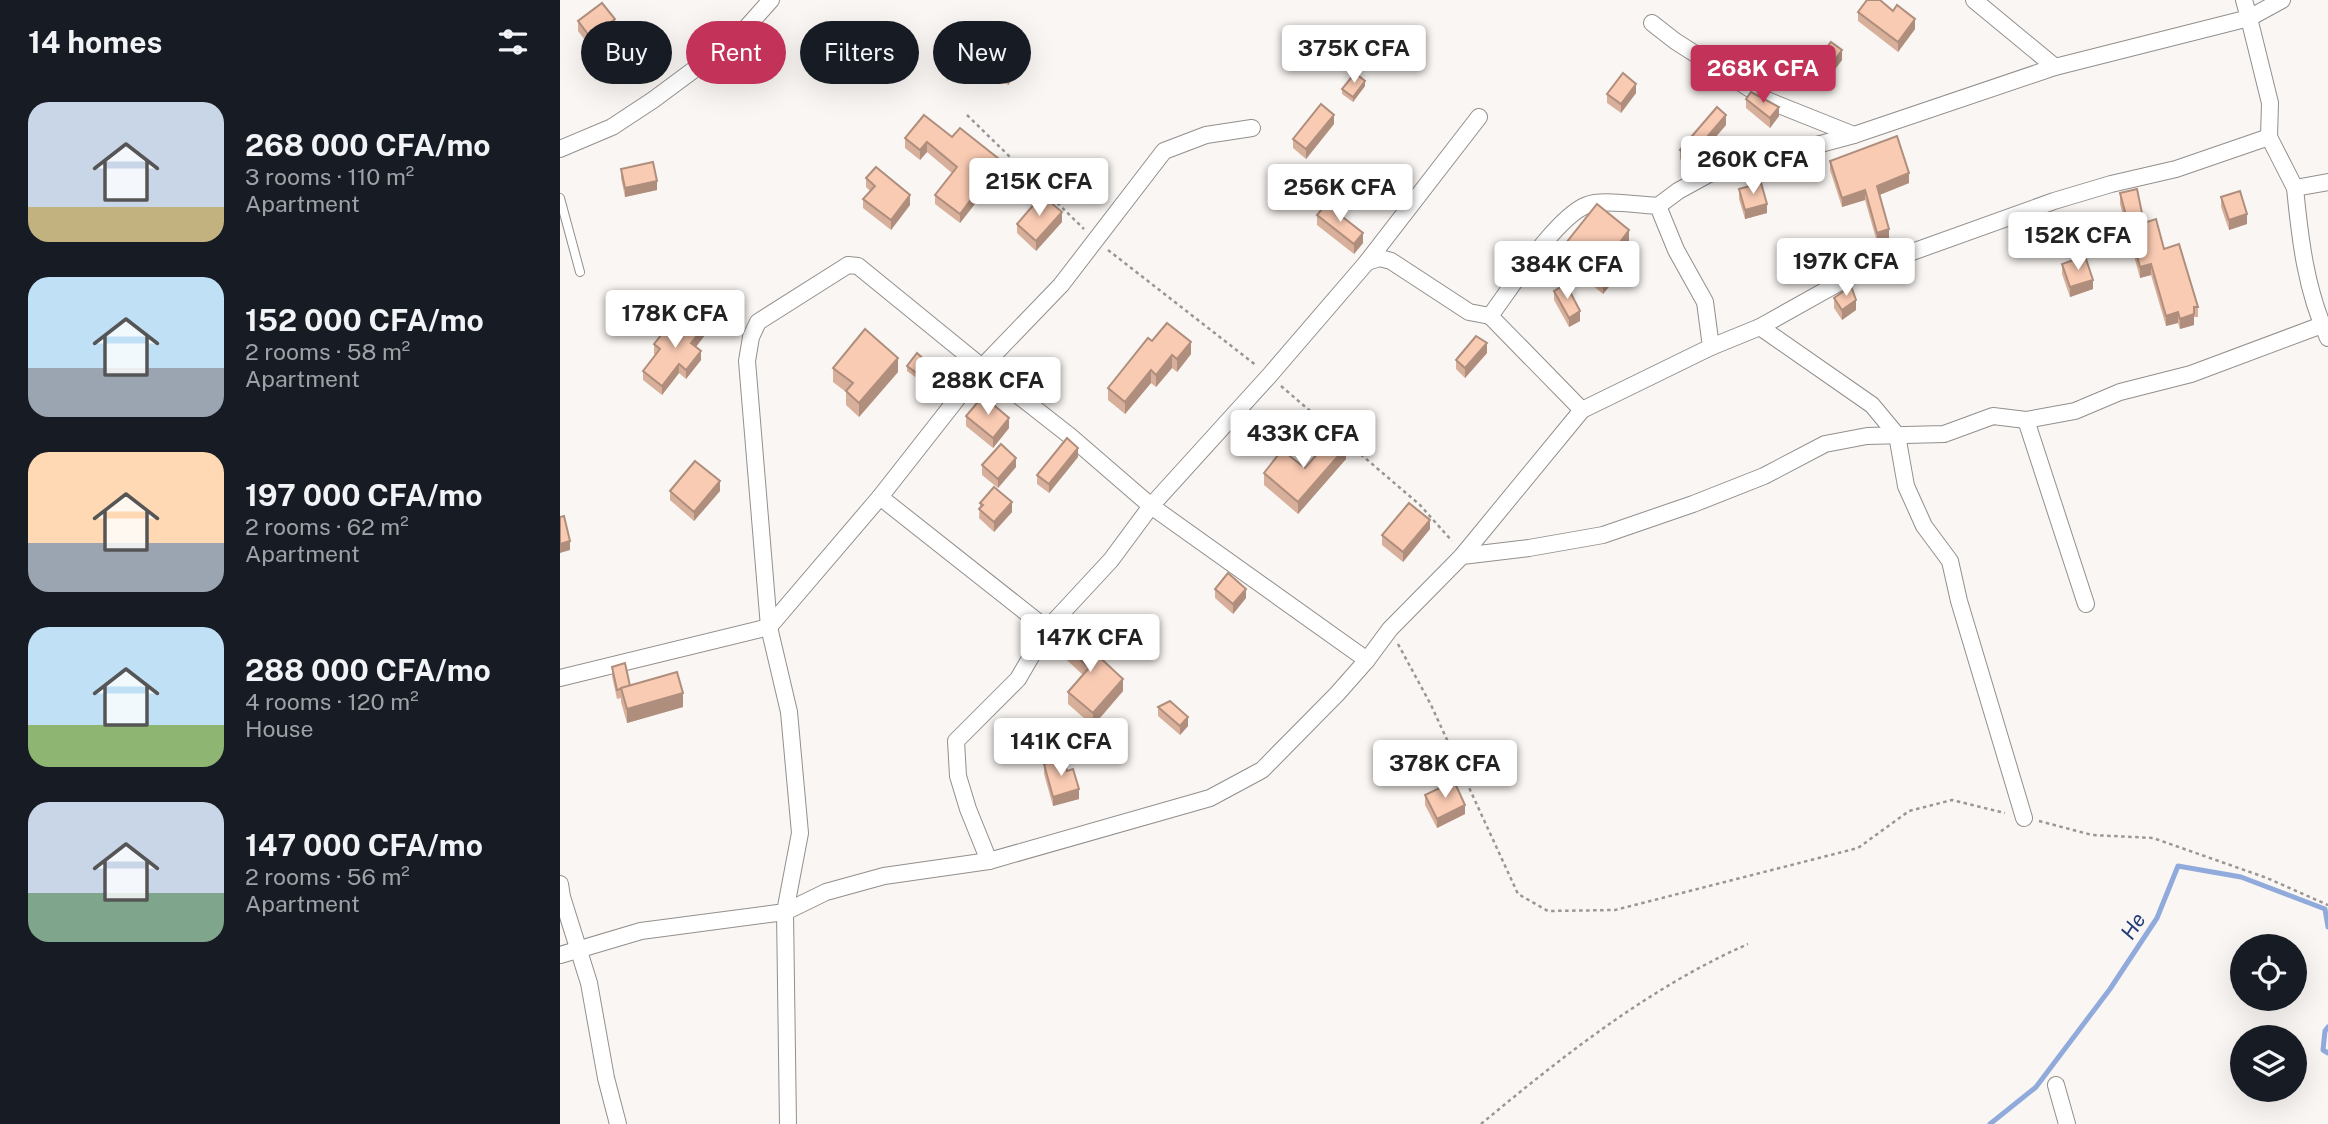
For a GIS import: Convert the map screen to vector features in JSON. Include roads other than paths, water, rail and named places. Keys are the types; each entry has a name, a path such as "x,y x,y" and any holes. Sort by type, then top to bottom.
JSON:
{"street":[{"path":"560,149 611,127 653,100 738,37 771,0"},
{"path":"1975,0 2055,67"},
{"path":"1462,555 1529,548 1603,535 1764,476 1825,444 1867,436 1944,434 1993,415 2026,420 2075,411 2120,392 2192,374 2325,331 2302,257 2295,188 2269,137 2270,103 2244,0"},
{"path":"1490,316 1561,223 1588,204 1658,206 1709,174 1854,135 2055,67 2249,18 2283,0"},
{"path":"1652,23 1769,101 1854,135"},
{"path":"989,861 958,776 956,741 1017,679 1047,629 1111,560 1151,506 1269,376 1367,262 1479,117"},
{"path":"560,678 769,627 880,497 982,367 1061,285 1164,151 1206,135 1252,128"},
{"path":"560,955 641,932 785,912 826,892 884,876 989,861 1210,798 1262,770 1336,694 1367,660 1390,629 1462,555 1582,410 1712,347 1760,327 1853,275 1900,256 2054,201 2176,169 2269,137"},
{"path":"2295,188 2328,182"},
{"path":"1658,206 1676,250 1705,302 1712,347"},
{"path":"1367,262 1380,258 1391,261 1469,312 1490,316 1582,410"},
{"path":"788,1124 785,912 800,833 789,712 769,627 747,360 751,337 758,322 839,269 858,265 1070,436 1151,506 1367,660"},
{"path":"1760,327 1872,405 1897,435 1906,486 1924,526 1950,561 1963,614 2024,818"},
{"path":"2026,420 2086,604"},
{"path":"880,497 1047,629"},
{"path":"560,884 589,983 606,1078 618,1124"},
{"path":"2056,1086 2067,1124"}],"lane":[{"path":"560,198 580,272"}],"waterway":[{"name":"He","path":"1990,1124 2036,1087 2110,989 2157,918 2178,866 2241,877 2325,909 2328,927"},
{"name":"He","path":"2328,1027 2323,1050 2328,1053"}]}
